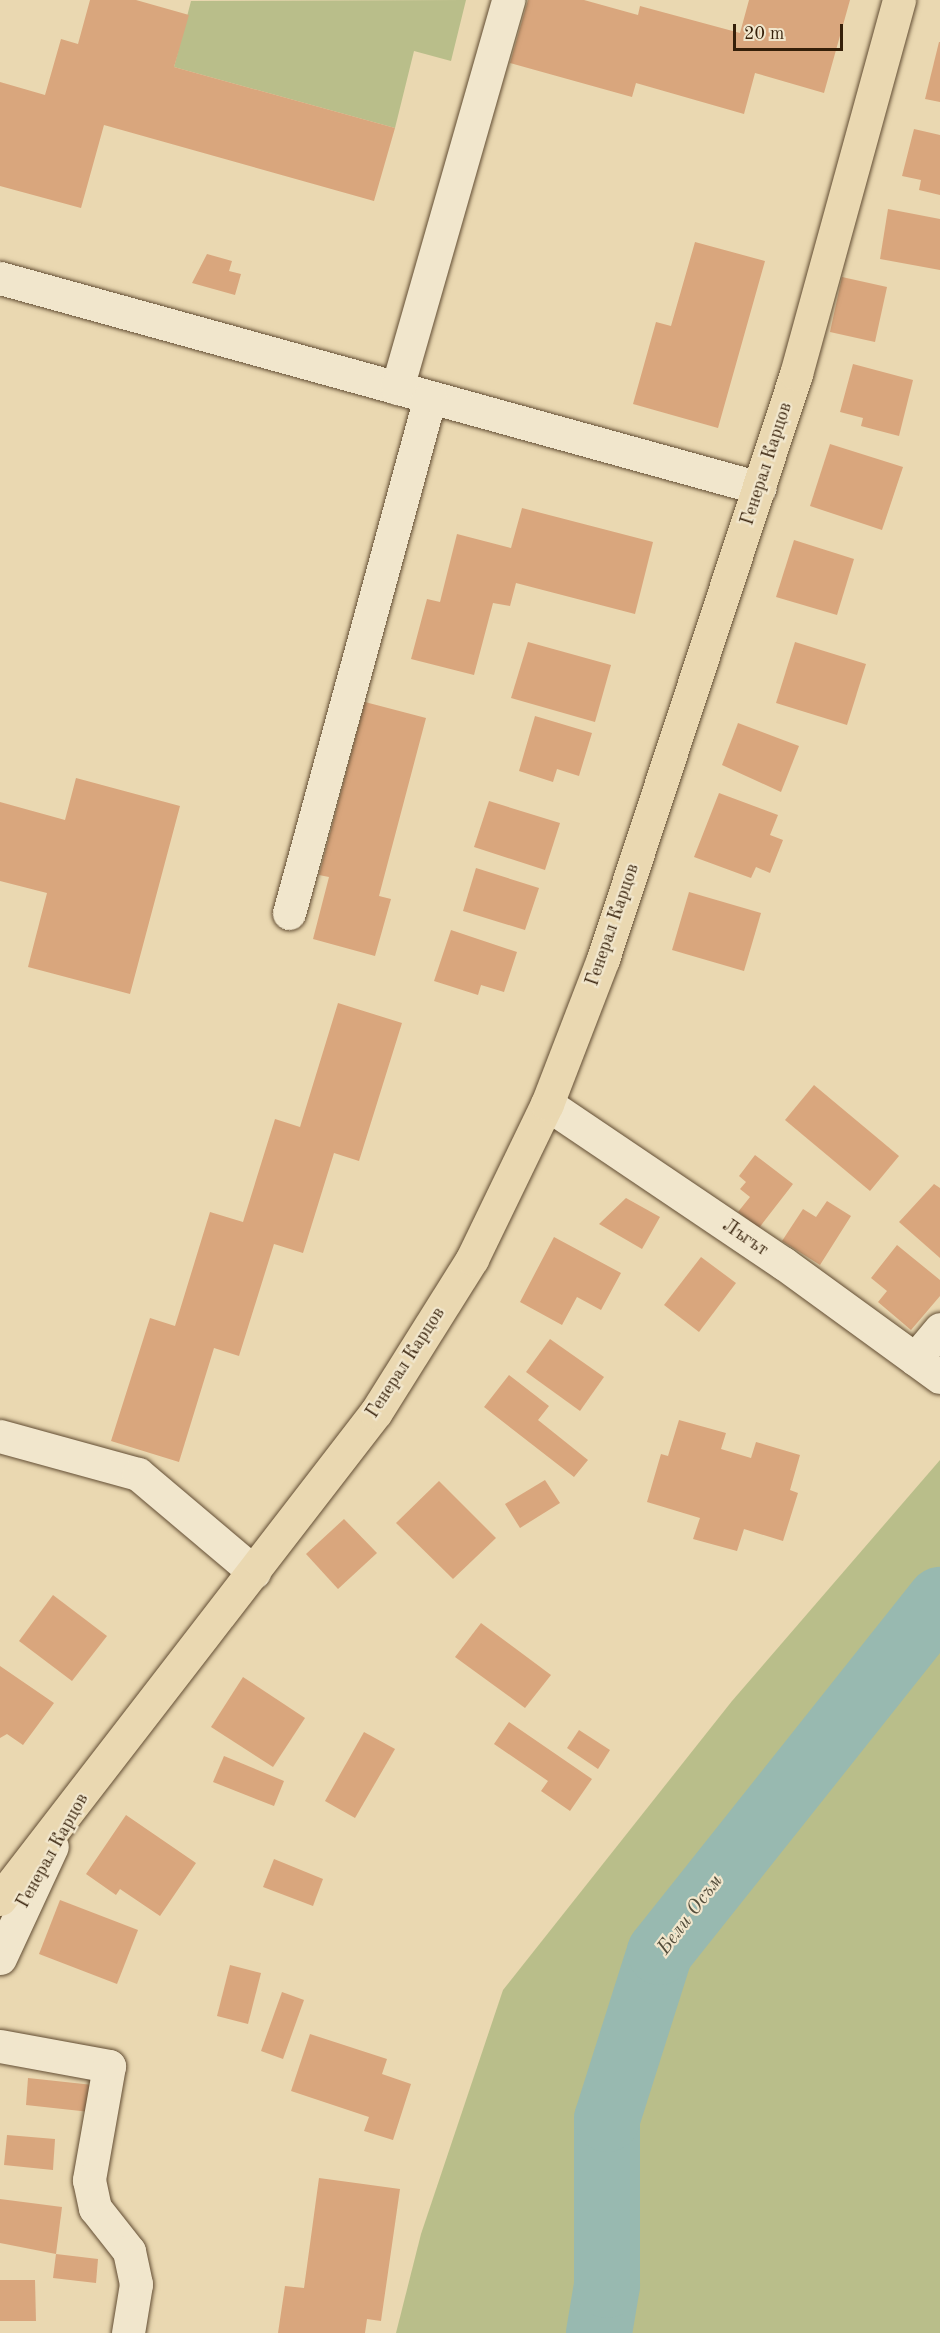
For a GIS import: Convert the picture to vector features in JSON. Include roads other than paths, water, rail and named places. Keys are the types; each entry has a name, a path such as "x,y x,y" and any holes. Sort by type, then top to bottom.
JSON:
{"main road":[{"name":"Генерал Карцов","path":"0,1899 376,1412 472,1259 547,1104 603,959 760,488 796,374 899,0"}],"street":[{"path":"397,388 508,0"},
{"path":"0,278 760,488"},
{"path":"289,913 430,397"},
{"name":"Лъгът","path":"547,1104 928,1368"},
{"path":"928,1368 940,1329"},
{"path":"0,1437 138,1474 254,1572"},
{"name":"Генерал Карцов","path":"0,1958 41,1865 115,1748"},
{"path":"0,2046 109,2066 89,2180 95,2208 129,2251 136,2284 128,2333"}],"waterway":[{"name":"Бели Осъм","path":"599,2333 607,2285 607,2119 660,1952 940,1600"}]}
